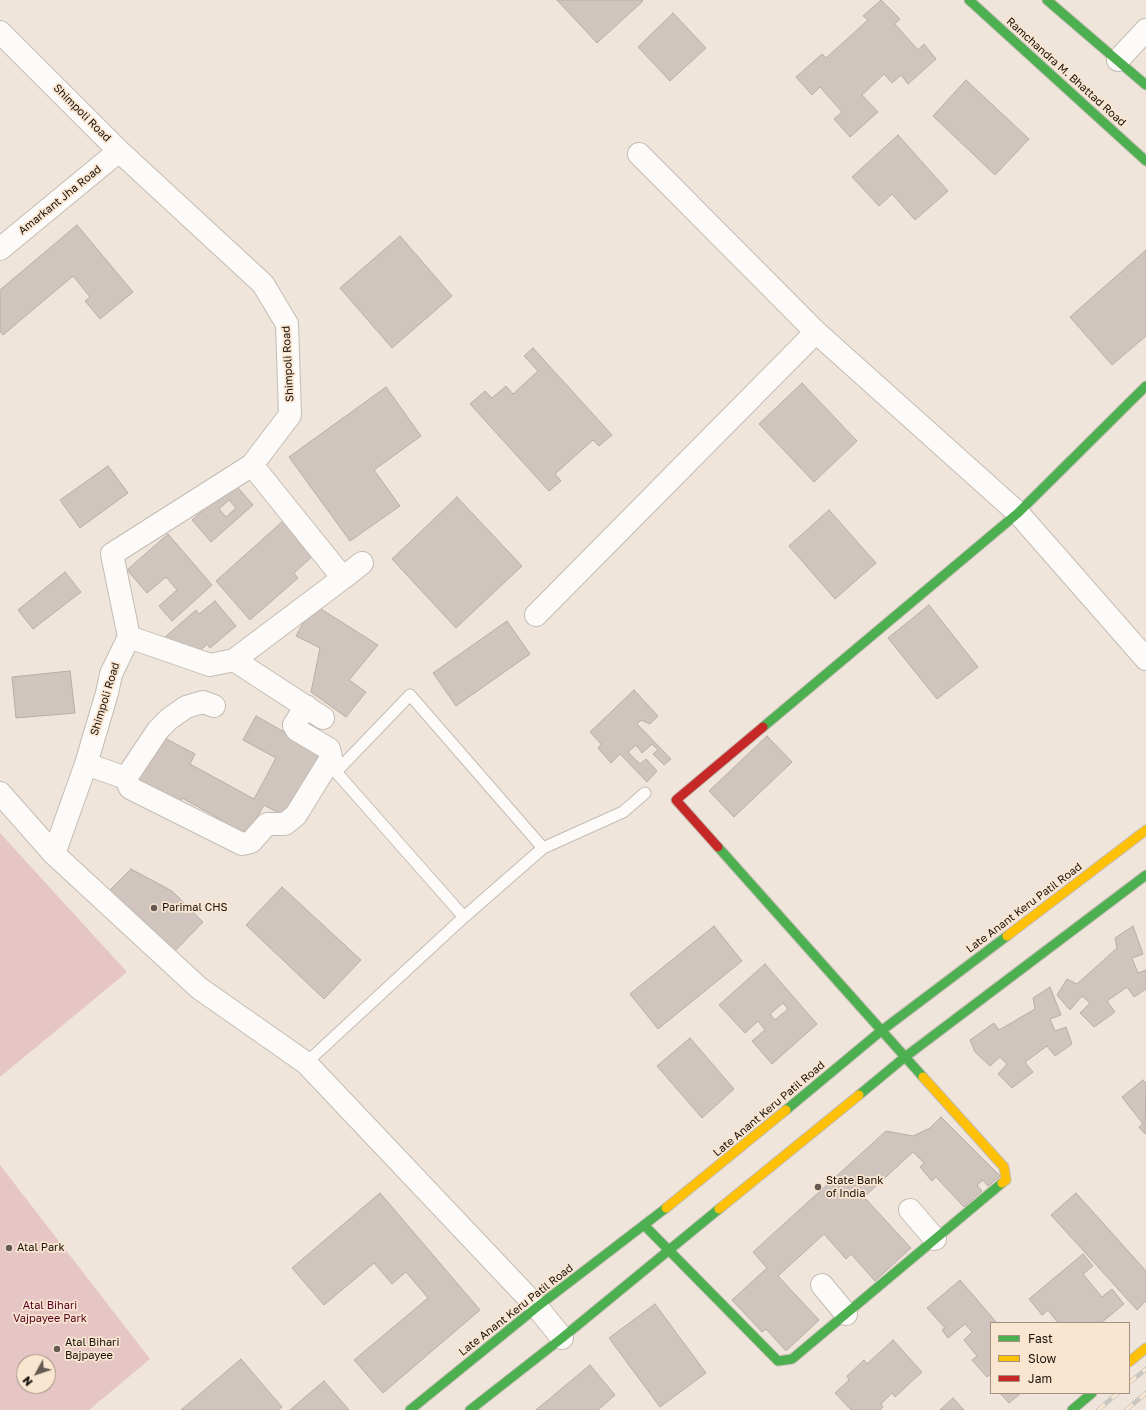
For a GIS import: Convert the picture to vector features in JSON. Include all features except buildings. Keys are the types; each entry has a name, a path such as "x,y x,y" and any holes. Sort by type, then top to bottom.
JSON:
{"street":[{"name":"Ramchandra M. Bhattad Road","path":"969,0 1146,161"},
{"path":"1047,0 1145,81"},
{"path":"1118,60 1146,30"},
{"name":"Shimpoli Road","path":"0,32 120,151 263,284 287,324 290,415 252,465 112,554 129,637 111,674 107,693 86,764 54,854"},
{"name":"Amarkant Jha Road","path":"0,249 120,151"},
{"path":"638,154 816,332 1018,513 1146,659"},
{"path":"536,615 816,332"},
{"path":"645,1226 778,1361 792,1358 1006,1180 1004,1167 676,800 1018,513 1146,386"},
{"path":"252,465 343,578"},
{"path":"129,637 210,665 234,660 362,563"},
{"path":"86,764 126,778 130,788 242,844 251,842 267,824 285,824 296,815 331,758 329,748 297,730 294,725 314,712 234,660"},
{"path":"126,778 158,730 169,719 186,707 203,702 214,706"},
{"path":"0,793 54,854 199,988 306,1063 537,1307 562,1338"},
{"name":"Late Anant Keru Patil Road","path":"410,1410 537,1307 645,1226 881,1031 1146,830"},
{"path":"470,1410 562,1338 905,1057 1146,875"},
{"path":"910,1210 935,1239"},
{"path":"822,1285 846,1314"},
{"path":"1130,1361 1146,1348"},
{"path":"1072,1410 1091,1394"}],"lane":[{"path":"464,917 336,772 410,695 543,848"},
{"path":"306,1063 464,917 543,848 623,812 645,793"}],"green space":[{"path":"0,833 127,972 0,1077"},
{"name":"Atal Bihari Vajpayee Park","path":"0,1165 150,1359 89,1410 0,1410"}],"railway":[{"path":"1130,1382 1146,1369"},
{"path":"1126,1410 1146,1393"},
{"path":"1098,1410 1117,1394"}],"traffic: fast":[{"path":"969,0 1146,161"},
{"path":"1047,0 1146,85"},
{"path":"763,727 1018,513 1146,386"},
{"path":"718,847 923,1077"},
{"path":"859,1095 905,1057 1146,875"},
{"path":"786,1110 881,1031 1007,936"},
{"path":"645,1226 778,1361 792,1359 1002,1183"},
{"path":"410,1410 537,1307 666,1208"},
{"path":"470,1410 562,1338 719,1209"},
{"path":"1072,1410 1091,1394"}],"traffic: slow":[{"path":"1007,936 1146,830"},
{"path":"923,1077 1004,1167 1006,1180 1002,1183"},
{"path":"719,1209 859,1095"},
{"path":"666,1208 786,1110"},
{"path":"1130,1361 1146,1348"}],"traffic: jam":[{"path":"718,847 676,800 763,727"}],"place":[{"name":"Parimal CHS","path":"154,908"},
{"name":"State Bank of India","path":"818,1187"},
{"name":"Atal Park","path":"9,1248"},
{"name":"Atal Bihari Bajpayee","path":"57,1349"}]}
